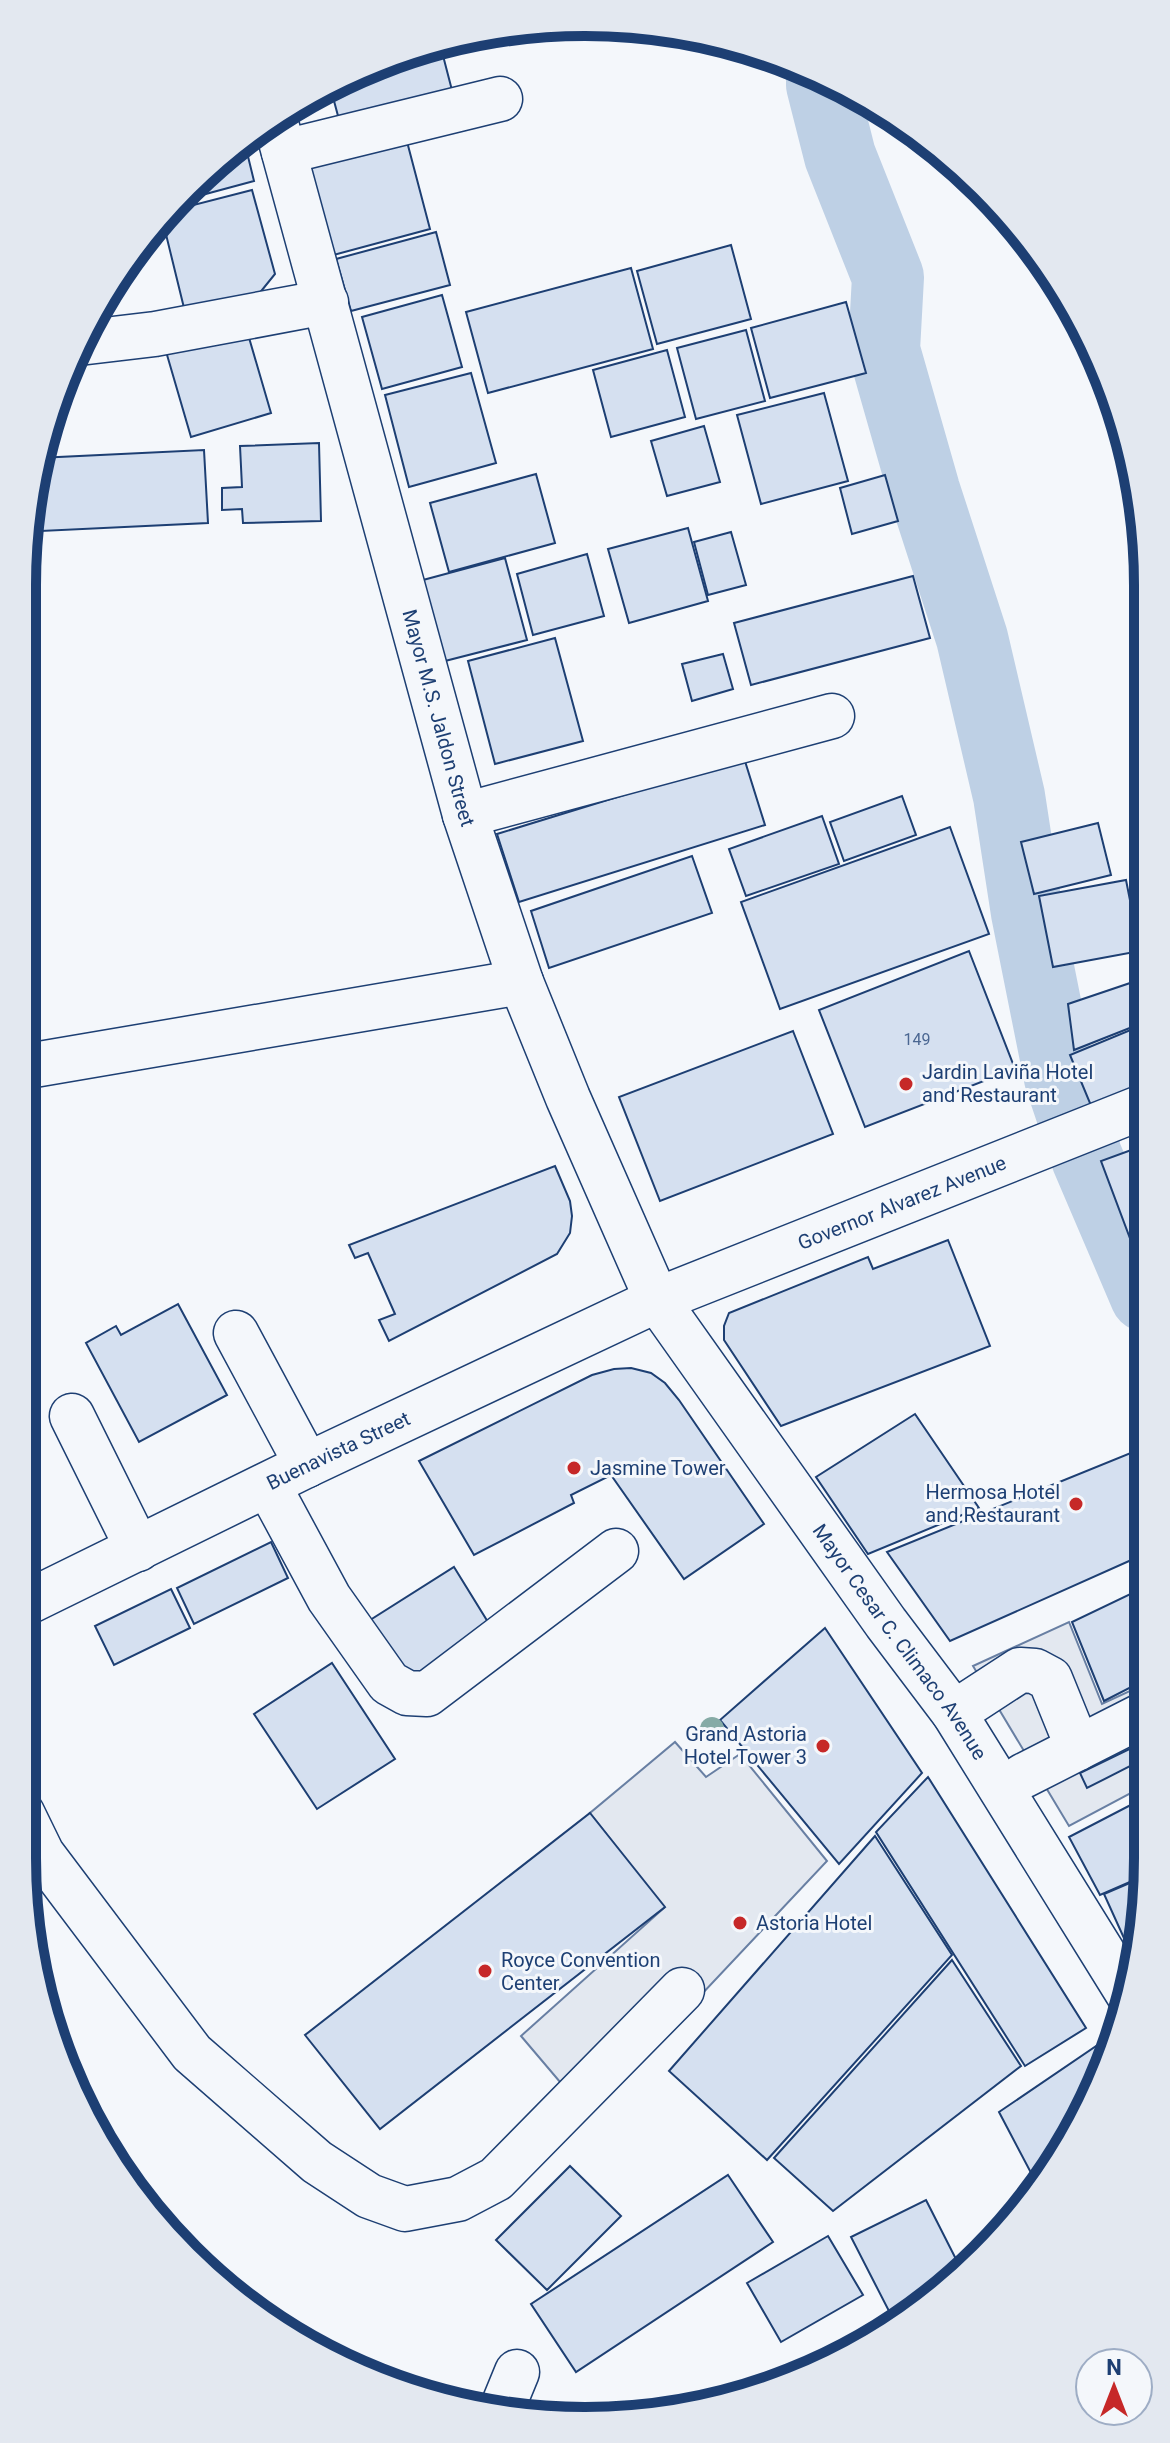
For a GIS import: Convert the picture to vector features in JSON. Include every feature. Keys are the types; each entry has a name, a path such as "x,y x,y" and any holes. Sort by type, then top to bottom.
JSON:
{"main road":[{"path":"279,134 500,99"},
{"name":"Mayor M.S. Jaldon Street","path":"279,134 465,815 521,982 657,1300"},
{"path":"93,341 155,334 326,302"},
{"path":"465,815 832,716"},
{"path":"36,1065 521,982"},
{"name":"Governor Alvarez Avenue","path":"657,1300 1134,1110"},
{"name":"Buenavista Street","path":"36,1598 307,1465 657,1300"},
{"name":"Mayor Cesar C. Climaco Avenue","path":"657,1300 886,1623 954,1713 1120,1980"},
{"path":"236,1333 307,1465"},
{"path":"72,1416 138,1549"},
{"path":"268,1485 329,1598 389,1683 407,1693 427,1694 616,1551"},
{"path":"954,1713 1020,1670 1035,1671 1050,1679 1078,1748"},
{"path":"1023,1776 1134,1720"},
{"path":"36,1842 42,1854 192,2053 317,2162 369,2196 405,2209 458,2199 496,2179 682,1990"},
{"path":"505,2401 517,2372"}],"shaded area":[{"path":"1069,1622 1102,1704 1134,1689 1134,1791 1069,1826 973,1666"},
{"path":"675,1742 706,1777 740,1754 827,1861 588,2115 521,2036 664,1908 590,1813"}],"building":[{"path":"443,55 454,98 341,127 333,98 375,78"},
{"path":"405,134 430,229 326,257 299,163"},
{"path":"247,152 254,181 198,196"},
{"path":"252,190 275,274 258,295 185,312 165,231 188,206"},
{"path":"436,232 450,285 351,311 336,259"},
{"path":"731,245 751,319 657,344 637,271"},
{"path":"631,268 653,349 488,393 466,312"},
{"path":"442,295 462,367 382,389 362,317"},
{"path":"846,302 866,373 770,398 751,328"},
{"path":"245,324 271,413 191,437 165,348"},
{"path":"746,330 765,401 696,419 677,348"},
{"path":"667,350 685,417 611,437 593,370"},
{"path":"471,373 496,463 409,487 385,395"},
{"path":"824,393 848,481 761,504 737,415"},
{"path":"704,426 720,482 667,496 651,441"},
{"path":"319,443 321,521 243,523 242,509 222,510 222,488 242,487 240,446"},
{"path":"204,450 208,523 41,531 41,513 52,457"},
{"path":"536,474 555,543 449,572 430,503"},
{"path":"885,475 898,521 852,534 840,488"},
{"path":"688,528 708,601 629,623 608,549"},
{"path":"731,532 746,585 708,595 694,542"},
{"path":"587,554 604,616 533,635 517,574"},
{"path":"505,558 527,640 445,661 423,580"},
{"path":"913,576 930,638 751,685 734,623"},
{"path":"555,638 583,741 495,764 468,661"},
{"path":"723,654 733,689 692,701 682,664"},
{"path":"744,758 765,825 519,902 497,834"},
{"path":"902,796 916,835 844,861 830,822"},
{"path":"822,816 839,864 746,896 729,849"},
{"path":"1098,823 1111,875 1034,894 1021,842"},
{"path":"950,827 989,934 780,1009 741,902"},
{"path":"692,856 712,913 549,968 531,911"},
{"path":"1126,880 1134,921 1134,952 1053,967 1039,896"},
{"path":"969,951 1015,1069 865,1127 819,1010"},
{"path":"1134,982 1134,1026 1074,1050 1068,1004"},
{"path":"1134,1029 1134,1091 1092,1108 1070,1055"},
{"path":"793,1031 833,1134 660,1201 619,1097"},
{"path":"1134,1149 1134,1249 1101,1161"},
{"path":"555,1166 570,1201 572,1216 570,1233 557,1254 389,1341 379,1320 395,1314 368,1253 355,1258 349,1245"},
{"path":"948,1240 990,1346 781,1426 724,1340 724,1326 729,1313 868,1257 873,1269"},
{"path":"178,1304 227,1395 139,1442 86,1343 116,1326 121,1335"},
{"name":"Jasmine Tower","path":"631,1368 651,1373 665,1383 764,1524 684,1579 611,1475 571,1495 574,1503 474,1555 419,1461 592,1375"},
{"path":"915,1414 979,1508 868,1554 816,1477"},
{"name":"Hermosa Hotel and Restaurant","path":"1134,1452 1134,1559 950,1641 887,1552"},
{"path":"271,1542 288,1578 194,1624 177,1588"},
{"path":"454,1567 491,1627 405,1681 367,1622"},
{"path":"171,1589 190,1628 114,1665 95,1626"},
{"path":"1134,1592 1134,1686 1104,1701 1072,1622"},
{"name":"Grand Astoria Hotel Tower 3","path":"825,1628 922,1773 839,1864 720,1720"},
{"path":"332,1663 395,1759 317,1809 254,1714"},
{"path":"1134,1747 1134,1764 1087,1788 1080,1773"},
{"path":"928,1777 1086,2028 1025,2066 876,1832"},
{"path":"1134,1803 1133,1880 1100,1895 1069,1837"},
{"name":"Royce Convention Center","path":"590,1813 665,1907 380,2129 305,2035"},
{"path":"875,1836 952,1955 767,2160 669,2071"},
{"path":"1133,1881 1127,1944 1104,1894"},
{"path":"952,1960 1021,2066 833,2211 774,2158"},
{"path":"1102,2042 1077,2101 1032,2175 999,2112"},
{"path":"570,2166 621,2216 547,2290 496,2240"},
{"path":"728,2175 773,2242 576,2372 531,2304"},
{"path":"926,2200 957,2261 890,2314 851,2237"},
{"path":"828,2236 863,2295 781,2342 747,2283"}],"waterway":[{"path":"824,91 840,156 888,277 884,350 924,490 972,638 1009,796 1027,913 1060,1078 1087,1158 1134,1268"}],"place":[{"name":"Jardin Laviña Hotel and Restaurant","path":"906,1084"},
{"name":"Jasmine Tower","path":"574,1468"},
{"name":"Hermosa Hotel and Restaurant","path":"1076,1504"},
{"name":"Grand Astoria Hotel Tower 3","path":"823,1746"},
{"name":"Astoria Hotel","path":"740,1923"},
{"name":"Royce Convention Center","path":"485,1971"}]}
